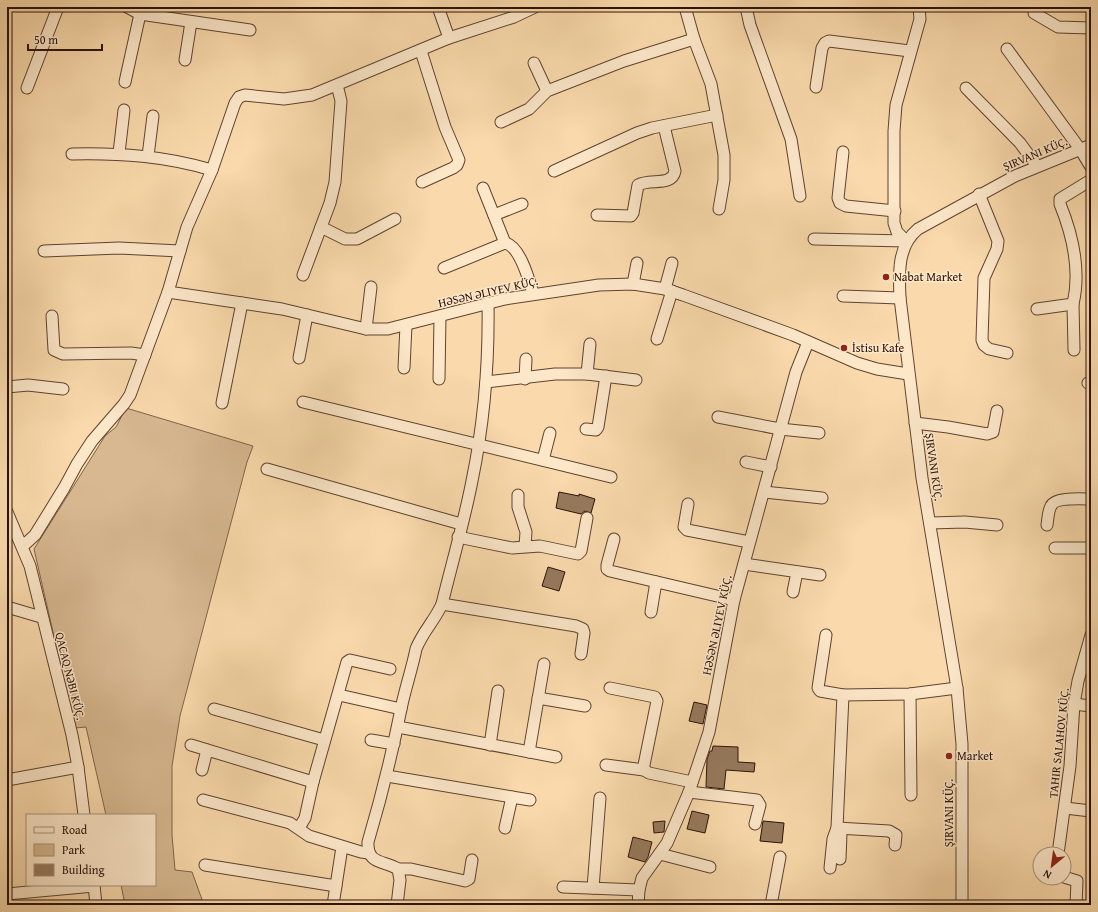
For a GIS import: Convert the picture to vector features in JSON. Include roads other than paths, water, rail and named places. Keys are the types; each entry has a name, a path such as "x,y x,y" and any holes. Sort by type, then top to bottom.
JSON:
{"street":[{"path":"27,88 58,7"},
{"path":"127,7 140,14 250,30"},
{"path":"438,7 449,38"},
{"path":"23,546 34,535 92,441 124,404 134,385 168,292 187,227 212,170 235,103 239,97 245,95 284,99 312,95 512,12 535,7"},
{"path":"685,7 694,39 711,84 724,155 724,180 719,209"},
{"path":"746,7 750,25 791,140 800,196"},
{"path":"906,242 895,228 894,132 896,105 920,19 919,7"},
{"path":"1034,13 1058,27 1091,28"},
{"path":"125,82 140,14"},
{"path":"184,60 191,22"},
{"path":"501,122 529,110 547,91 624,61 694,39"},
{"path":"816,87 822,48 824,43 829,41 910,51"},
{"path":"1007,49 1080,149 1091,167"},
{"path":"421,51 445,127 459,160 457,165 453,168 422,182"},
{"path":"534,63 547,91"},
{"path":"303,275 330,203 335,182 341,101 337,85"},
{"path":"966,88 1020,143 1037,166"},
{"path":"119,153 124,110"},
{"path":"554,172 637,133 717,115"},
{"path":"148,156 153,116"},
{"path":"597,215 631,216 633,214 638,185 643,183 670,180 674,177 675,171 664,126"},
{"name":"ŞIRVANI KÜÇ.","path":"962,905 962,744 957,688 930,523 908,374 900,298 899,274 902,255 906,242 918,229 979,194 1037,166 1091,145"},
{"path":"843,152 838,198 840,202 846,206 895,212"},
{"path":"72,154 119,153 148,156 193,164 212,170"},
{"path":"1074,350 1073,304 1077,280 1076,259 1072,237 1060,204 1060,199 1091,180"},
{"path":"483,188 505,243"},
{"path":"979,194 998,241 997,249 984,278 982,340 988,349 1007,353"},
{"path":"494,215 522,204"},
{"path":"321,227 351,240 357,239 395,219"},
{"path":"814,239 906,242"},
{"path":"444,268 505,243 510,244 515,248 528,277 533,294"},
{"path":"44,251 119,248 180,251"},
{"path":"633,284 637,263"},
{"path":"657,339 668,290 672,263"},
{"name":"HƏSƏN ƏLIYEV KÜÇ.","path":"168,292 242,303 366,328 388,329 488,303 533,294 598,285 633,284 668,290 793,335 857,363 876,369 908,374"},
{"path":"366,328 371,287"},
{"path":"843,296 900,298"},
{"path":"222,403 242,303"},
{"path":"368,853 368,842 387,776 401,709 419,642 438,613 442,604 472,484 486,382 488,303"},
{"path":"1037,309 1073,304"},
{"path":"299,358 307,315"},
{"path":"52,316 54,350 63,354 131,353 145,355"},
{"path":"439,379 440,316"},
{"path":"404,368 406,325"},
{"name":"HƏSƏN ƏLIYEV KÜÇ.","path":"638,905 639,890 646,870 660,854 667,843 691,787 709,732 734,600 780,429 798,367 808,342"},
{"path":"587,374 590,344"},
{"path":"525,379 526,359"},
{"path":"486,382 525,379 555,374 587,374 636,380"},
{"path":"586,429 596,430 598,427 606,376"},
{"path":"7,388 28,385 63,389"},
{"path":"303,402 611,477"},
{"path":"915,423 987,434 993,432 997,411"},
{"path":"718,417 780,429 819,433"},
{"path":"543,460 550,433"},
{"path":"746,462 771,467"},
{"path":"266,469 461,524"},
{"path":"764,492 822,498"},
{"path":"518,495 519,512 526,532 525,546"},
{"path":"1047,525 1050,506 1053,502 1060,500 1091,499"},
{"path":"688,504 684,527 687,530 749,542"},
{"name":"QACAQ NƏBI KÜÇ.","path":"7,512 23,546 30,566 41,617 78,766 84,814"},
{"path":"458,537 512,548 525,546 548,547 578,554 581,551 587,518"},
{"path":"930,523 965,522 997,526"},
{"path":"614,539 607,569 610,571 734,600"},
{"path":"1055,548 1091,548"},
{"path":"744,564 820,575"},
{"path":"793,592 797,572"},
{"path":"652,612 656,582"},
{"path":"442,604 576,626 583,629 584,633 581,654"},
{"path":"7,607 41,617"},
{"path":"826,634 818,688 820,691 843,695 910,694 957,688"},
{"name":"TAHIR SALAHOV KÜÇ.","path":"1059,846 1072,744 1074,704 1078,681 1091,635"},
{"path":"299,828 304,818 324,740 339,695 347,662 350,660 390,669"},
{"path":"529,752 544,664"},
{"path":"610,688 651,695 655,697 657,701 644,770"},
{"path":"490,745 498,691"},
{"path":"910,694 911,794"},
{"path":"339,695 401,709"},
{"path":"840,859 839,828 843,695"},
{"path":"538,698 586,706"},
{"path":"1074,704 1091,706"},
{"path":"214,709 324,740"},
{"path":"398,727 556,757"},
{"path":"371,740 394,744"},
{"path":"191,745 313,782"},
{"path":"202,770 207,750"},
{"path":"606,765 644,770 648,774 691,787 757,800 760,805 755,824"},
{"path":"7,780 78,766"},
{"path":"387,776 530,800"},
{"path":"505,828 512,797"},
{"path":"592,888 600,798"},
{"path":"203,800 290,823 309,836 342,847 368,853 378,862 398,869 411,869 465,881 468,879 472,860"},
{"path":"1065,808 1091,811"},
{"path":"839,828 889,830 896,835 895,845"},
{"path":"830,868 833,839 839,828"},
{"path":"333,905 342,847"},
{"path":"660,854 710,867"},
{"path":"771,905 780,857"},
{"path":"205,865 336,886"},
{"path":"397,905 400,880 398,869"},
{"path":"1072,879 1077,881 1076,905"},
{"path":"7,894 94,886 96,905"},
{"path":"563,887 639,890"}],"place":[{"name":"Nabat Market","path":"886,277"},
{"name":"İstisu Kafe","path":"844,348"},
{"name":"Market","path":"949,756"}]}
